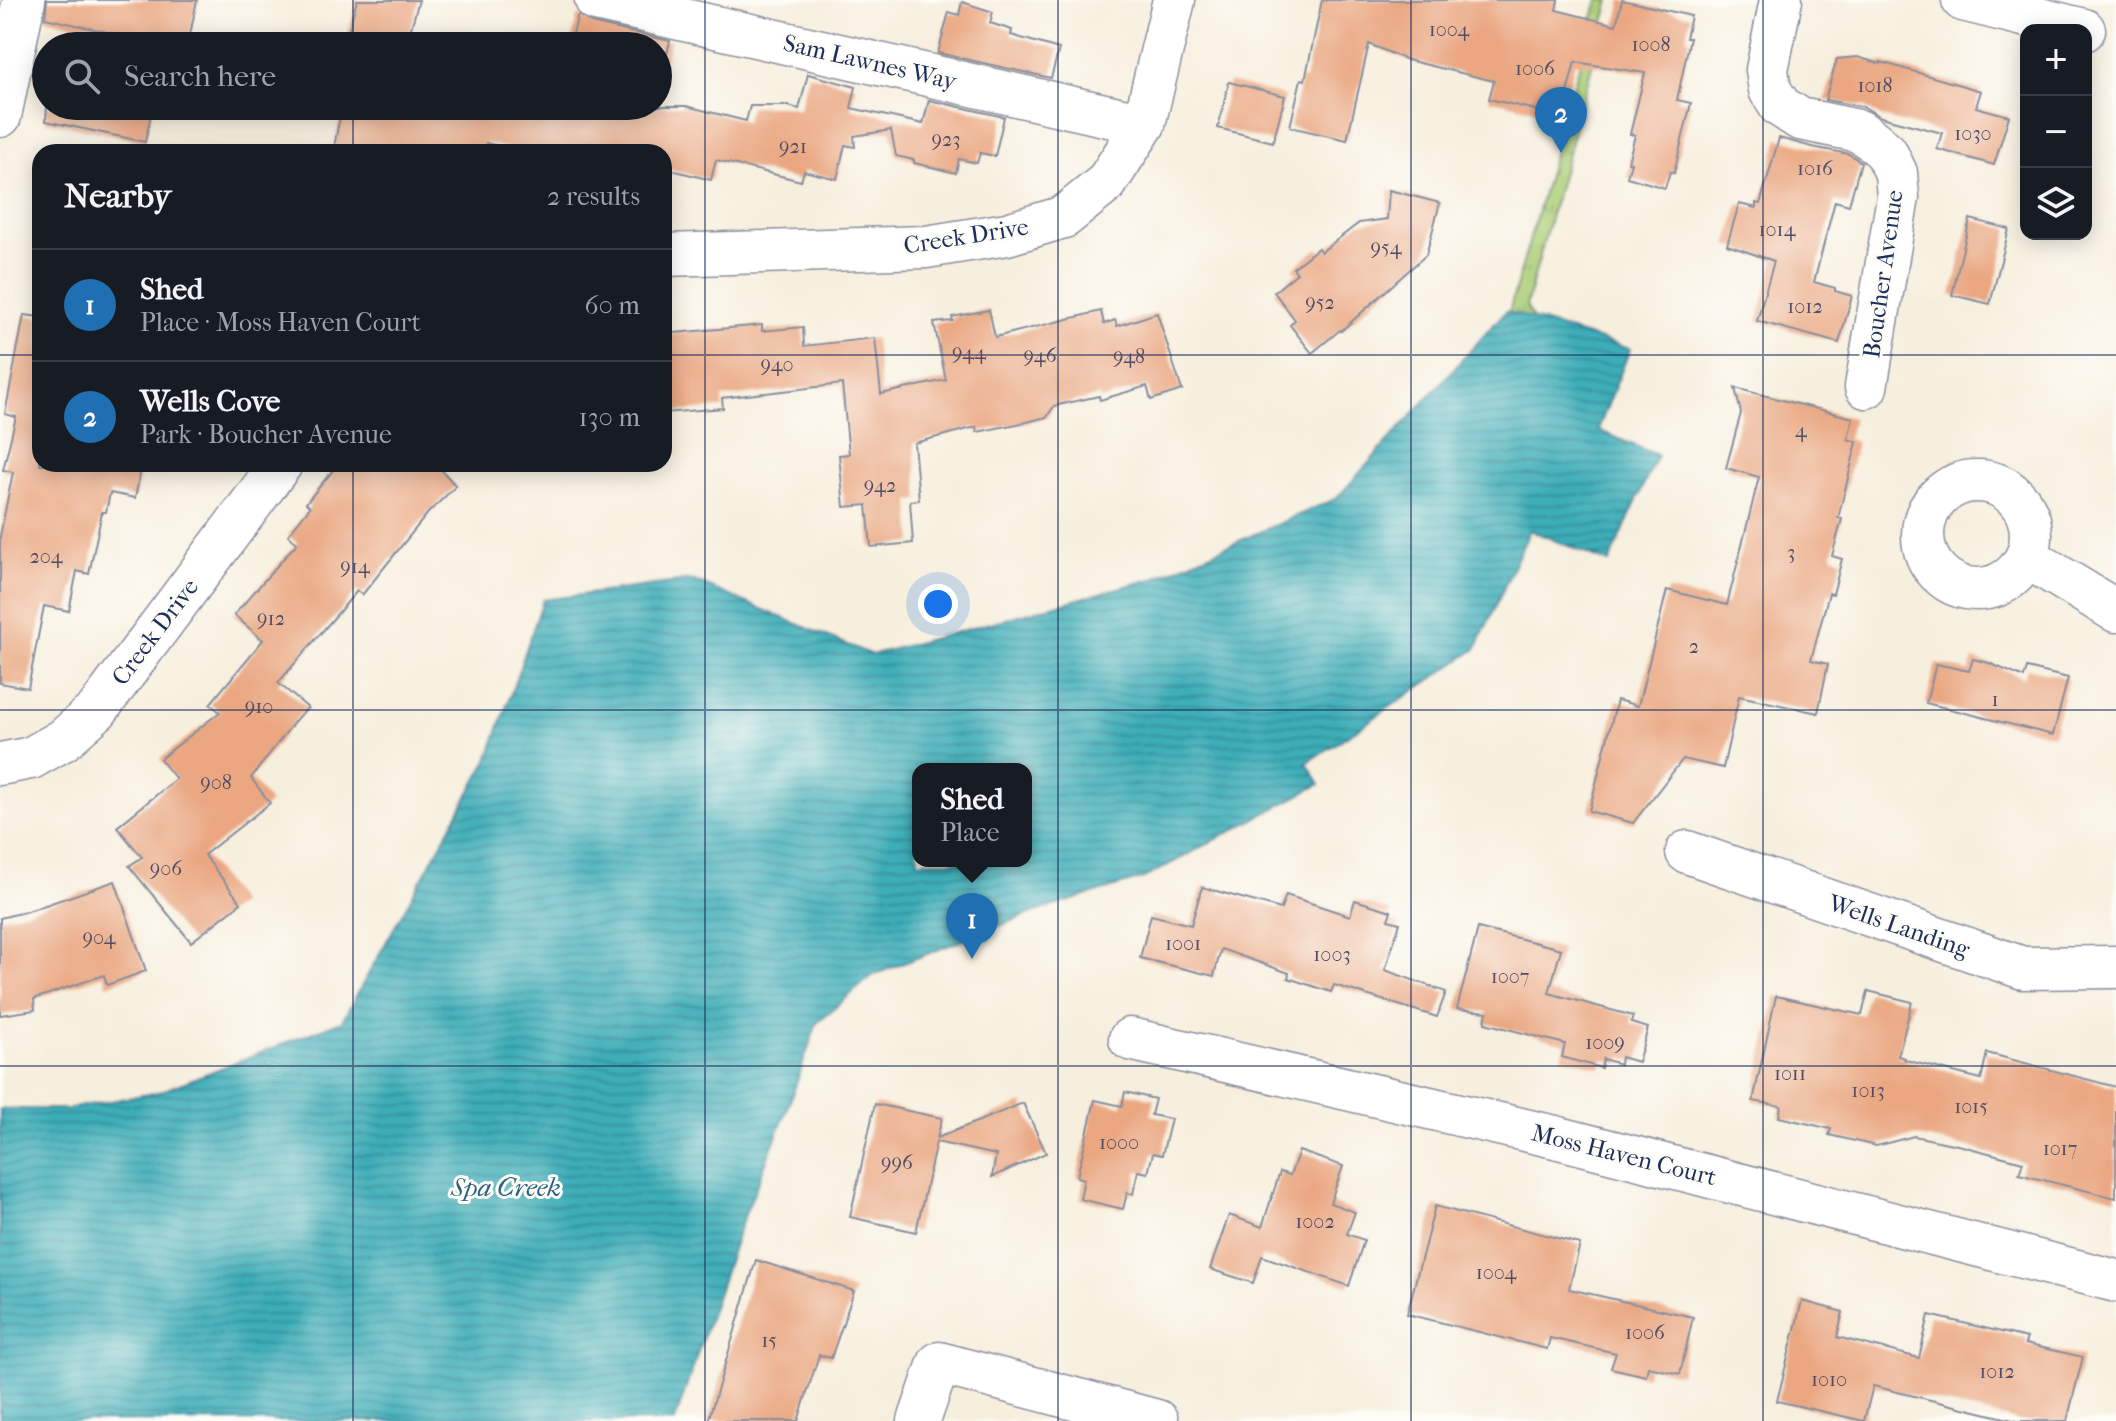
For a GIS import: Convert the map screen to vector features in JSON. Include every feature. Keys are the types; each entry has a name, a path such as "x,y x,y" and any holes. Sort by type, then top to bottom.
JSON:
{"street":[{"path":"0,116 24,0"},
{"name":"Sam Lawnes Way","path":"596,0 1144,124"},
{"name":"Creek Drive","path":"672,255 926,247 1007,234 1064,217 1106,183 1144,124 1174,0"},
{"name":"Boucher Avenue","path":"1781,0 1767,70 1770,90 1780,106 1800,119 1859,131 1886,152 1896,173 1898,197 1866,387"},
{"path":"1963,0 2061,24"},
{"path":"2092,32 2116,38"},
{"name":"Creek Drive","path":"0,764 31,758 63,740 97,710 275,472"},
{"path":"2027,557 2116,611"},
{"name":"Wells Landing","path":"1687,852 2023,968 2116,967"},
{"name":"Moss Haven Court","path":"1130,1039 1555,1137 2116,1281"},
{"path":"919,1421 939,1363 1157,1421"}],"green space":[{"path":"1598,0 1610,0 1526,306 1539,331 1509,312"}],"water":[{"name":"Spa Creek","path":"1506,311 1630,349 1598,430 1657,455 1609,563 1530,530 1476,649 1307,763 1320,784 1144,878 1035,912 873,975 817,1023 787,1110 738,1232 675,1421 0,1421 0,1109 67,1109 159,1092 342,1021 488,760 543,600 692,580 872,655 1152,579 1337,498"}],"building":[{"path":"47,0 197,0 191,32 107,32 45,18"},
{"path":"357,0 419,0 410,32 348,32"},
{"path":"1322,0 1558,0 1556,10 1616,25 1622,0 1691,16 1686,38 1690,38 1677,100 1691,103 1674,173 1670,172 1665,188 1627,177 1635,135 1630,134 1645,73 1575,62 1561,116 1489,99 1494,81 1407,60 1369,44 1347,140 1290,127 1301,79 1305,80"},
{"path":"962,2 993,12 990,23 1012,30 1011,35 1059,49 1051,78 938,53 949,12 959,15"},
{"path":"578,15 591,23 630,32 573,32"},
{"path":"1857,57 1981,91 1976,107 2009,116 1994,165 1937,149 1942,133 1881,117 1864,107 1825,100 1837,59"},
{"path":"808,74 856,87 851,108 923,124 929,100 1004,117 995,156 980,153 977,163 959,159 956,173 896,156 891,130 854,136 855,147 845,145 837,179 804,171 801,181 716,160 711,180 672,170 672,144 335,144 339,120 672,120 672,106 686,106 746,121 750,106 799,109"},
{"path":"1229,82 1285,96 1273,142 1218,128"},
{"path":"46,120 150,120 145,142"},
{"path":"1779,138 1849,154 1861,162 1849,205 1835,201 1814,282 1852,296 1839,343 1757,321 1774,261 1727,245 1739,204 1756,208 1756,203 1760,204"},
{"path":"1389,190 1440,203 1426,255 1312,353 1290,325 1295,320 1274,292 1297,273 1293,268 1318,248 1321,252 1359,223 1387,219"},
{"path":"1970,219 2009,229 1990,304 1952,295"},
{"path":"989,310 995,337 1101,311 1104,324 1115,320 1117,326 1157,313 1182,390 1151,400 1147,386 1100,400 1099,396 1054,406 1047,417 1027,422 977,432 976,427 914,443 919,500 910,501 913,543 871,547 867,505 844,507 839,455 849,454 842,384 722,398 723,408 672,412 672,333 762,325 762,331 803,327 804,346 875,338 881,394 946,380 934,323 953,321 952,317"},
{"path":"24,315 32,316 32,472 140,472 135,498 110,493 106,512 102,512 89,574 77,571 69,611 44,606 28,688 0,683 0,536 13,472 3,470 16,417 5,414"},
{"path":"1735,388 1853,418 1848,439 1857,442 1832,556 1842,559 1833,594 1829,593 1811,660 1828,664 1818,713 1739,696 1723,768 1683,759 1633,823 1589,811 1617,700 1638,706 1667,590 1727,605 1759,477 1726,468 1741,413"},
{"path":"331,472 443,472 456,486 428,513 362,595 357,591 278,683 308,708 251,778 270,803 204,855 241,903 191,942 129,866 142,857 117,827 176,779 160,759 220,712 210,704 263,640 234,615 297,543 288,535 310,507 306,503"},
{"path":"1973,659 2024,678 2027,668 2068,678 2053,735 1926,703 1936,664 1969,671"},
{"path":"115,881 146,971 107,985 104,975 34,999 35,1010 0,1015 0,918"},
{"path":"1202,887 1281,909 1286,895 1350,916 1355,900 1391,911 1388,920 1400,923 1385,970 1446,992 1437,1017 1334,985 1331,992 1288,978 1289,973 1221,949 1214,976 1140,958 1151,915 1191,925"},
{"path":"1478,928 1561,949 1549,993 1633,1016 1631,1023 1648,1028 1638,1062 1621,1057 1620,1064 1603,1059 1601,1068 1562,1057 1565,1044 1485,1023 1487,1012 1457,1009"},
{"path":"1868,991 1912,1002 1898,1056 1905,1060 1981,1079 1987,1053 2116,1087 2116,1198 2019,1174 2023,1162 1962,1146 1914,1136 1876,1146 1829,1135 1831,1129 1779,1117 1781,1106 1753,1101 1776,996 1862,1015"},
{"path":"1125,1092 1155,1099 1151,1115 1171,1119 1162,1155 1153,1153 1148,1173 1138,1171 1133,1194 1127,1193 1123,1209 1080,1199 1084,1179 1077,1177 1095,1100 1122,1106"},
{"path":"1023,1103 1046,1153 992,1177 996,1155 936,1142 916,1232 850,1217 875,1104 942,1118 937,1138"},
{"path":"1299,1151 1343,1166 1330,1203 1355,1212 1347,1234 1364,1240 1349,1286 1262,1256 1253,1283 1210,1269 1229,1215 1262,1227 1280,1172 1290,1175"},
{"path":"1435,1206 1580,1244 1569,1289 1693,1317 1680,1374 1648,1367 1646,1376 1611,1368 1616,1353 1550,1338 1547,1349 1407,1314"},
{"path":"756,1260 854,1291 831,1358 819,1355 798,1421 708,1421"},
{"path":"1802,1301 1843,1312 1837,1337 1919,1358 1929,1315 2027,1338 2025,1344 2083,1357 2067,1421 2017,1421 1873,1386 1864,1421 1777,1401"}],"place":[{"name":"Wells Cove","path":"1561,153"},
{"name":"Shed","path":"972,959"}]}
